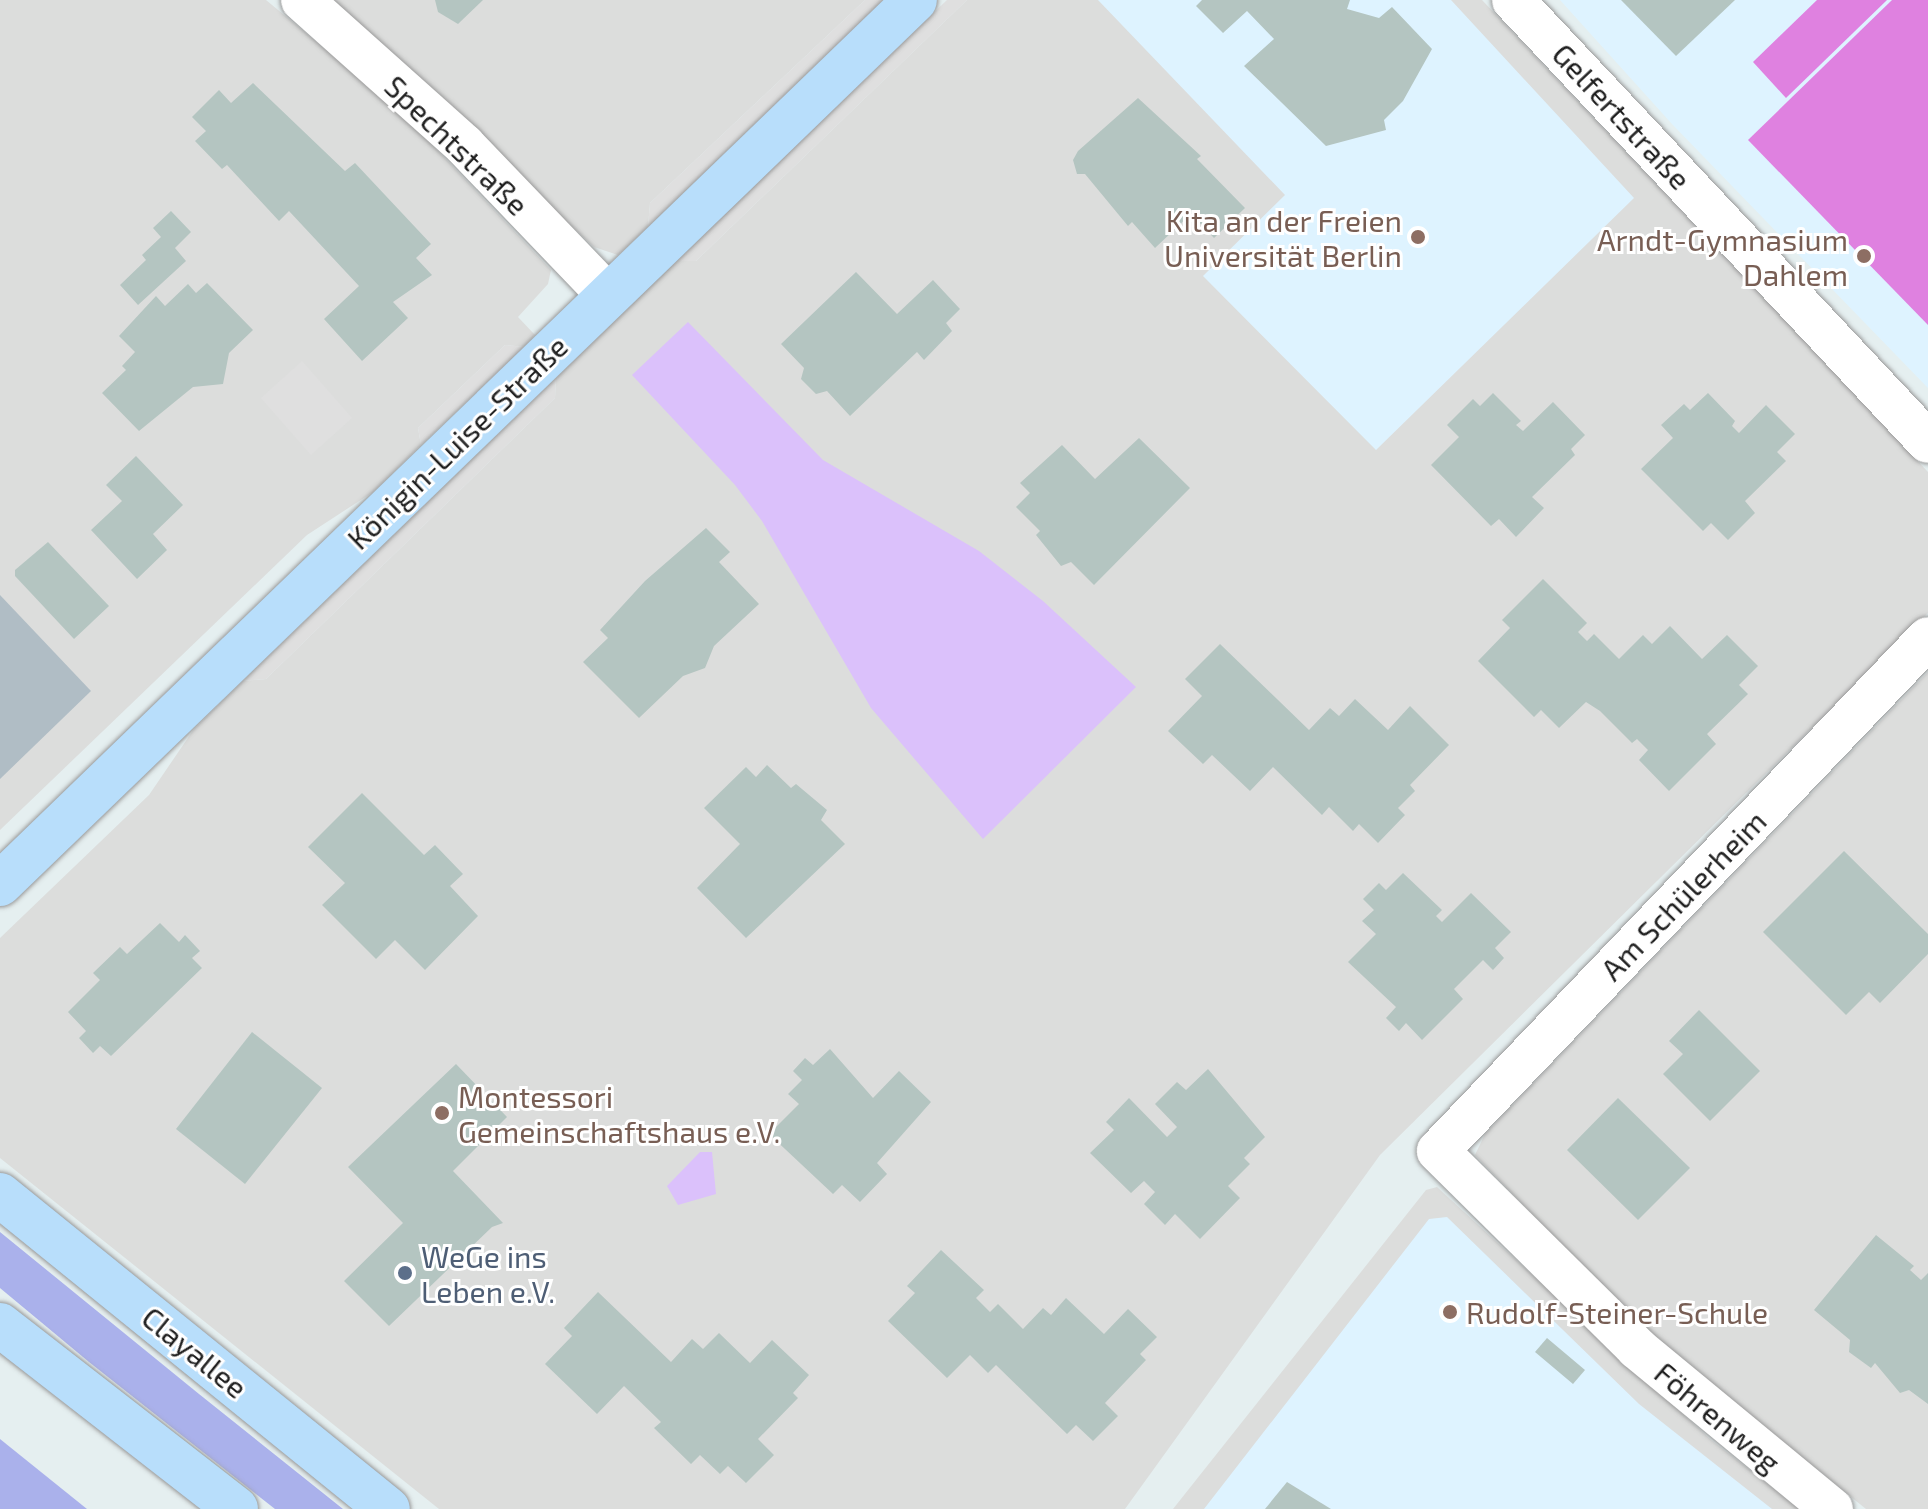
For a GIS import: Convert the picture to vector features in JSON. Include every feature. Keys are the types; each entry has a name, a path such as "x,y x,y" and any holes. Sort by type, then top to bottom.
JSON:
{"main road":[{"name":"Königin-Luise-Straße","path":"0,884 915,0"},
{"name":"Clayallee","path":"0,1195 388,1509"},
{"path":"0,1325 236,1509"}],"street":[{"name":"Spechtstraße","path":"302,0 464,145 608,295"},
{"name":"Gelfertstraße","path":"1513,0 1928,442"},
{"name":"Am Schülerheim","path":"1438,1151 1928,638"},
{"name":"Föhrenweg","path":"1438,1151 1637,1348 1832,1509"}],"shaded area":[{"path":"0,0 266,0 401,112 551,270 548,284 518,317 535,335 524,347 505,345 418,428 421,445 373,492 307,535 0,830"},
{"path":"326,0 865,0 650,203 648,227 618,255 594,247"},
{"path":"865,0 883,0 648,227 650,203"},
{"path":"947,0 967,0 696,261 676,261"},
{"path":"967,0 1482,0 1928,472 1928,613 1380,1155 1125,1509 439,1509 0,1158 0,938 149,795 194,729 243,681 266,679 555,398 556,378 676,261 696,261"},
{"name":"Kita an der Freien Universität Berlin","path":"1098,0 1451,0 1634,198 1376,450 1203,276 1285,195"},
{"name":"Arndt-Gymnasium Dahlem","path":"1560,0 1928,0 1928,388 1672,124"},
{"path":"1817,0 1887,0 1786,98 1753,62"},
{"path":"1892,0 1928,0 1928,325 1748,140"},
{"path":"688,322 823,460 979,551 1043,601 1136,687 983,839 871,708 762,521 735,485 632,375"},
{"path":"505,345 524,347 421,445 418,428"},
{"path":"302,361 352,418 311,455 261,398"},
{"path":"556,378 555,398 266,679 243,681"},
{"path":"0,595 91,691 0,779"},
{"path":"1928,672 1928,1509 1866,1509 1645,1331 1475,1155 1485,1134"},
{"path":"700,1152 712,1152 716,1194 678,1205 667,1186"},
{"name":"Rudolf-Steiner-Schule","path":"1437,1187 1711,1440 1800,1509 1173,1509 1426,1190"},
{"name":"Rudolf-Steiner-Schule","path":"1447,1217 1639,1404 1772,1509 1204,1509 1429,1219"},
{"path":"0,1232 343,1509 275,1509 89,1362 0,1288"},
{"path":"0,1439 87,1509 0,1509"}],"building":[{"path":"435,0 483,0 458,24 438,12"},
{"path":"1202,0 1350,0 1347,9 1379,18 1392,7 1432,49 1403,101 1384,120 1386,130 1326,146 1244,66 1274,39 1247,11 1223,33 1196,6"},
{"path":"1621,0 1735,0 1676,56"},
{"path":"253,83 345,171 355,163 431,244 416,258 432,275 393,302 408,318 362,361 324,319 359,286 289,211 279,221 227,165 222,169 195,141 206,131 192,117 219,90 231,103"},
{"path":"1138,98 1201,156 1197,159 1245,208 1214,238 1191,214 1155,248 1132,222 1128,226 1085,174 1077,174 1073,160 1078,151"},
{"path":"171,211 191,232 175,248 186,261 138,305 120,285 146,260 142,255 161,237 153,228"},
{"path":"856,272 897,314 933,280 960,309 946,323 952,331 924,360 917,352 850,416 827,391 816,394 801,379 804,368 781,344"},
{"path":"207,283 253,330 229,353 223,384 193,387 139,431 102,393 126,370 122,366 135,352 119,336 156,296 165,306 188,284 196,293"},
{"path":"1493,393 1521,421 1516,425 1523,431 1553,402 1585,435 1571,449 1575,455 1532,497 1544,508 1516,537 1499,519 1491,526 1431,465 1459,437 1447,425 1473,399 1480,406"},
{"path":"1708,393 1735,421 1732,426 1739,433 1766,405 1795,434 1777,452 1786,461 1745,501 1755,513 1728,540 1711,523 1703,531 1641,469 1673,438 1661,425 1684,404 1690,410"},
{"path":"1139,438 1190,488 1094,585 1071,562 1061,566 1036,535 1040,531 1016,507 1030,493 1020,483 1062,445 1095,479"},
{"path":"136,456 183,505 153,534 167,550 137,579 91,530 122,501 106,485"},
{"path":"706,528 730,552 719,562 759,604 714,646 705,668 683,676 639,718 583,662 608,638 600,630 645,581"},
{"path":"48,542 109,606 74,639 15,576 15,570"},
{"path":"1543,579 1587,623 1578,632 1587,641 1594,634 1619,659 1643,635 1652,644 1670,626 1702,659 1727,635 1758,666 1739,685 1748,694 1707,734 1716,744 1669,791 1639,760 1648,750 1637,739 1632,743 1600,711 1586,702 1559,728 1541,710 1534,717 1478,661 1510,628 1502,620"},
{"path":"1220,644 1309,730 1330,708 1339,716 1355,699 1388,730 1410,706 1449,745 1410,785 1415,791 1398,808 1405,815 1378,843 1359,824 1353,831 1329,807 1322,815 1273,767 1250,791 1212,755 1203,764 1168,731 1202,696 1185,679"},
{"path":"767,765 791,788 796,784 827,810 821,820 845,844 746,938 697,888 740,844 704,808 746,767 756,777"},
{"path":"362,793 424,855 435,845 463,874 450,886 478,916 425,970 395,940 376,959 322,905 345,883 308,847"},
{"path":"1844,851 1928,934 1928,954 1880,1003 1869,992 1846,1015 1763,932"},
{"path":"1403,873 1442,910 1436,916 1442,922 1471,893 1511,932 1495,948 1504,958 1493,970 1483,960 1454,989 1463,999 1422,1040 1406,1023 1399,1031 1386,1018 1396,1007 1348,962 1376,934 1362,921 1374,910 1363,899 1379,883 1386,890"},
{"path":"160,923 179,942 185,935 200,951 192,958 202,968 111,1056 100,1046 93,1053 79,1038 86,1031 68,1012 100,980 93,973 120,947 127,954"},
{"path":"1699,1010 1760,1071 1710,1121 1663,1074 1683,1054 1669,1041"},
{"path":"252,1032 322,1088 245,1184 176,1129"},
{"path":"830,1049 873,1098 899,1071 931,1102 877,1163 887,1174 860,1202 842,1185 833,1194 769,1134 799,1104 788,1094 802,1080 793,1071 805,1058 813,1065"},
{"path":"456,1064 507,1117 453,1171 503,1223 492,1227 389,1326 344,1281 403,1223 348,1167"},
{"path":"1208,1069 1265,1137 1244,1158 1250,1164 1228,1186 1240,1198 1200,1239 1175,1214 1165,1225 1144,1204 1155,1192 1144,1181 1131,1193 1090,1153 1114,1130 1106,1122 1129,1098 1167,1137 1177,1127 1155,1104 1177,1082 1186,1090"},
{"path":"1618,1098 1690,1168 1638,1220 1567,1150"},
{"path":"1876,1235 1914,1266 1910,1270 1921,1280 1928,1273 1928,1404 1909,1390 1900,1393 1875,1363 1871,1368 1849,1352 1850,1340 1814,1310"},
{"path":"941,1250 984,1290 976,1298 990,1312 998,1304 1023,1329 1043,1308 1051,1315 1066,1298 1104,1334 1128,1309 1157,1337 1140,1354 1146,1360 1105,1403 1118,1416 1093,1441 1076,1425 1067,1434 996,1365 988,1373 970,1355 947,1378 888,1321 915,1293 907,1286"},
{"path":"598,1292 671,1362 692,1339 703,1349 719,1333 750,1363 772,1340 809,1375 793,1393 798,1398 758,1439 774,1455 746,1483 728,1466 720,1474 700,1455 691,1464 654,1428 661,1422 624,1386 597,1414 545,1364 572,1336 564,1328"},
{"path":"1547,1338 1585,1370 1573,1384 1535,1352"},
{"path":"1287,1482 1331,1509 1265,1509"}],"place":[{"name":"Kita an der Freien Universität Berlin","path":"1418,237"},
{"name":"Arndt-Gymnasium Dahlem","path":"1864,256"},
{"name":"Montessori Gemeinschaftshaus e.V.","path":"442,1113"},
{"name":"WeGe ins Leben e.V.","path":"405,1273"},
{"name":"Rudolf-Steiner-Schule","path":"1450,1312"}]}
